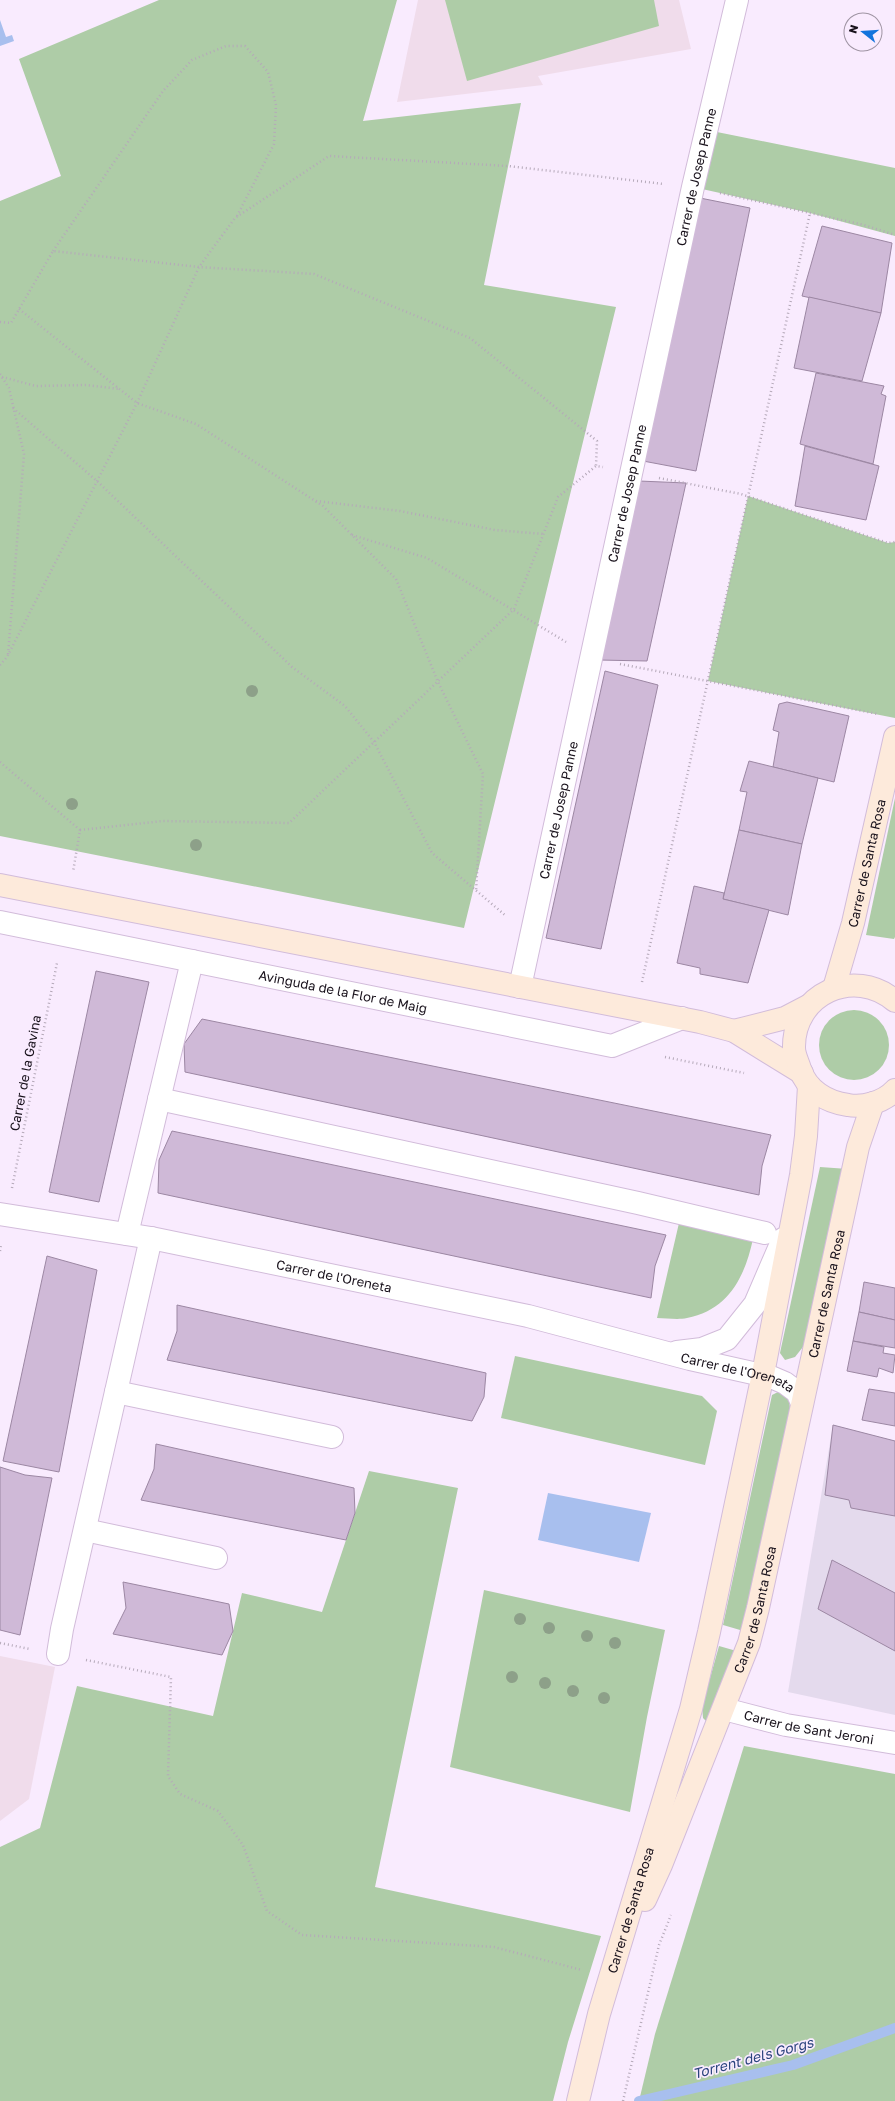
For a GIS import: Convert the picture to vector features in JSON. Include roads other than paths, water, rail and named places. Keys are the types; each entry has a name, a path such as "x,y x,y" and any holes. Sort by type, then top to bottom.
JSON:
{"main road":[{"name":"Carrer de Santa Rosa","path":"834,988 853,923 895,737"},
{"path":"0,885 682,1018 734,1031 805,1080 822,1097 837,1104 854,1106 873,1103 883,1099 895,1090"},
{"path":"734,1031 785,1018 808,1006 822,994 834,988 847,985 861,985 875,988 895,1001"},
{"path":"805,1080 794,1050 795,1032 801,1016 808,1006"},
{"name":"Carrer de Santa Rosa","path":"614,1966 691,1709 763,1374 795,1208 806,1136 805,1080"},
{"name":"Carrer de Santa Rosa","path":"614,1966 661,1865 749,1644 858,1147 873,1103"},
{"path":"578,2101 599,2014 614,1966"}],"street":[{"name":"Carrer de Josep Panne","path":"520,987 693,187 737,0"},
{"name":"Avinguda de la Flor de Maig","path":"0,922 612,1046 682,1018"},
{"path":"128,1234 192,961"},
{"path":"159,1099 638,1203 765,1233"},
{"name":"Carrer de l'Oreneta","path":"665,1353 702,1349 727,1339 755,1304 795,1208"},
{"name":"Carrer de l'Oreneta","path":"4,1214 151,1238 528,1316 665,1353 763,1374 785,1382 796,1392 802,1403"},
{"path":"58,1654 62,1629 151,1238"},
{"path":"116,1392 332,1437"},
{"path":"85,1530 216,1558"},
{"name":"Carrer de Sant Jeroni","path":"724,1709 786,1725 895,1743"}],"water":[{"path":"0,20 6,37 12,35 14,41 0,46"},
{"path":"548,1493 651,1513 639,1562 538,1540"}],"waterway":[{"name":"Torrent dels Gorgs","path":"639,2101 793,2065 895,2028"}]}
